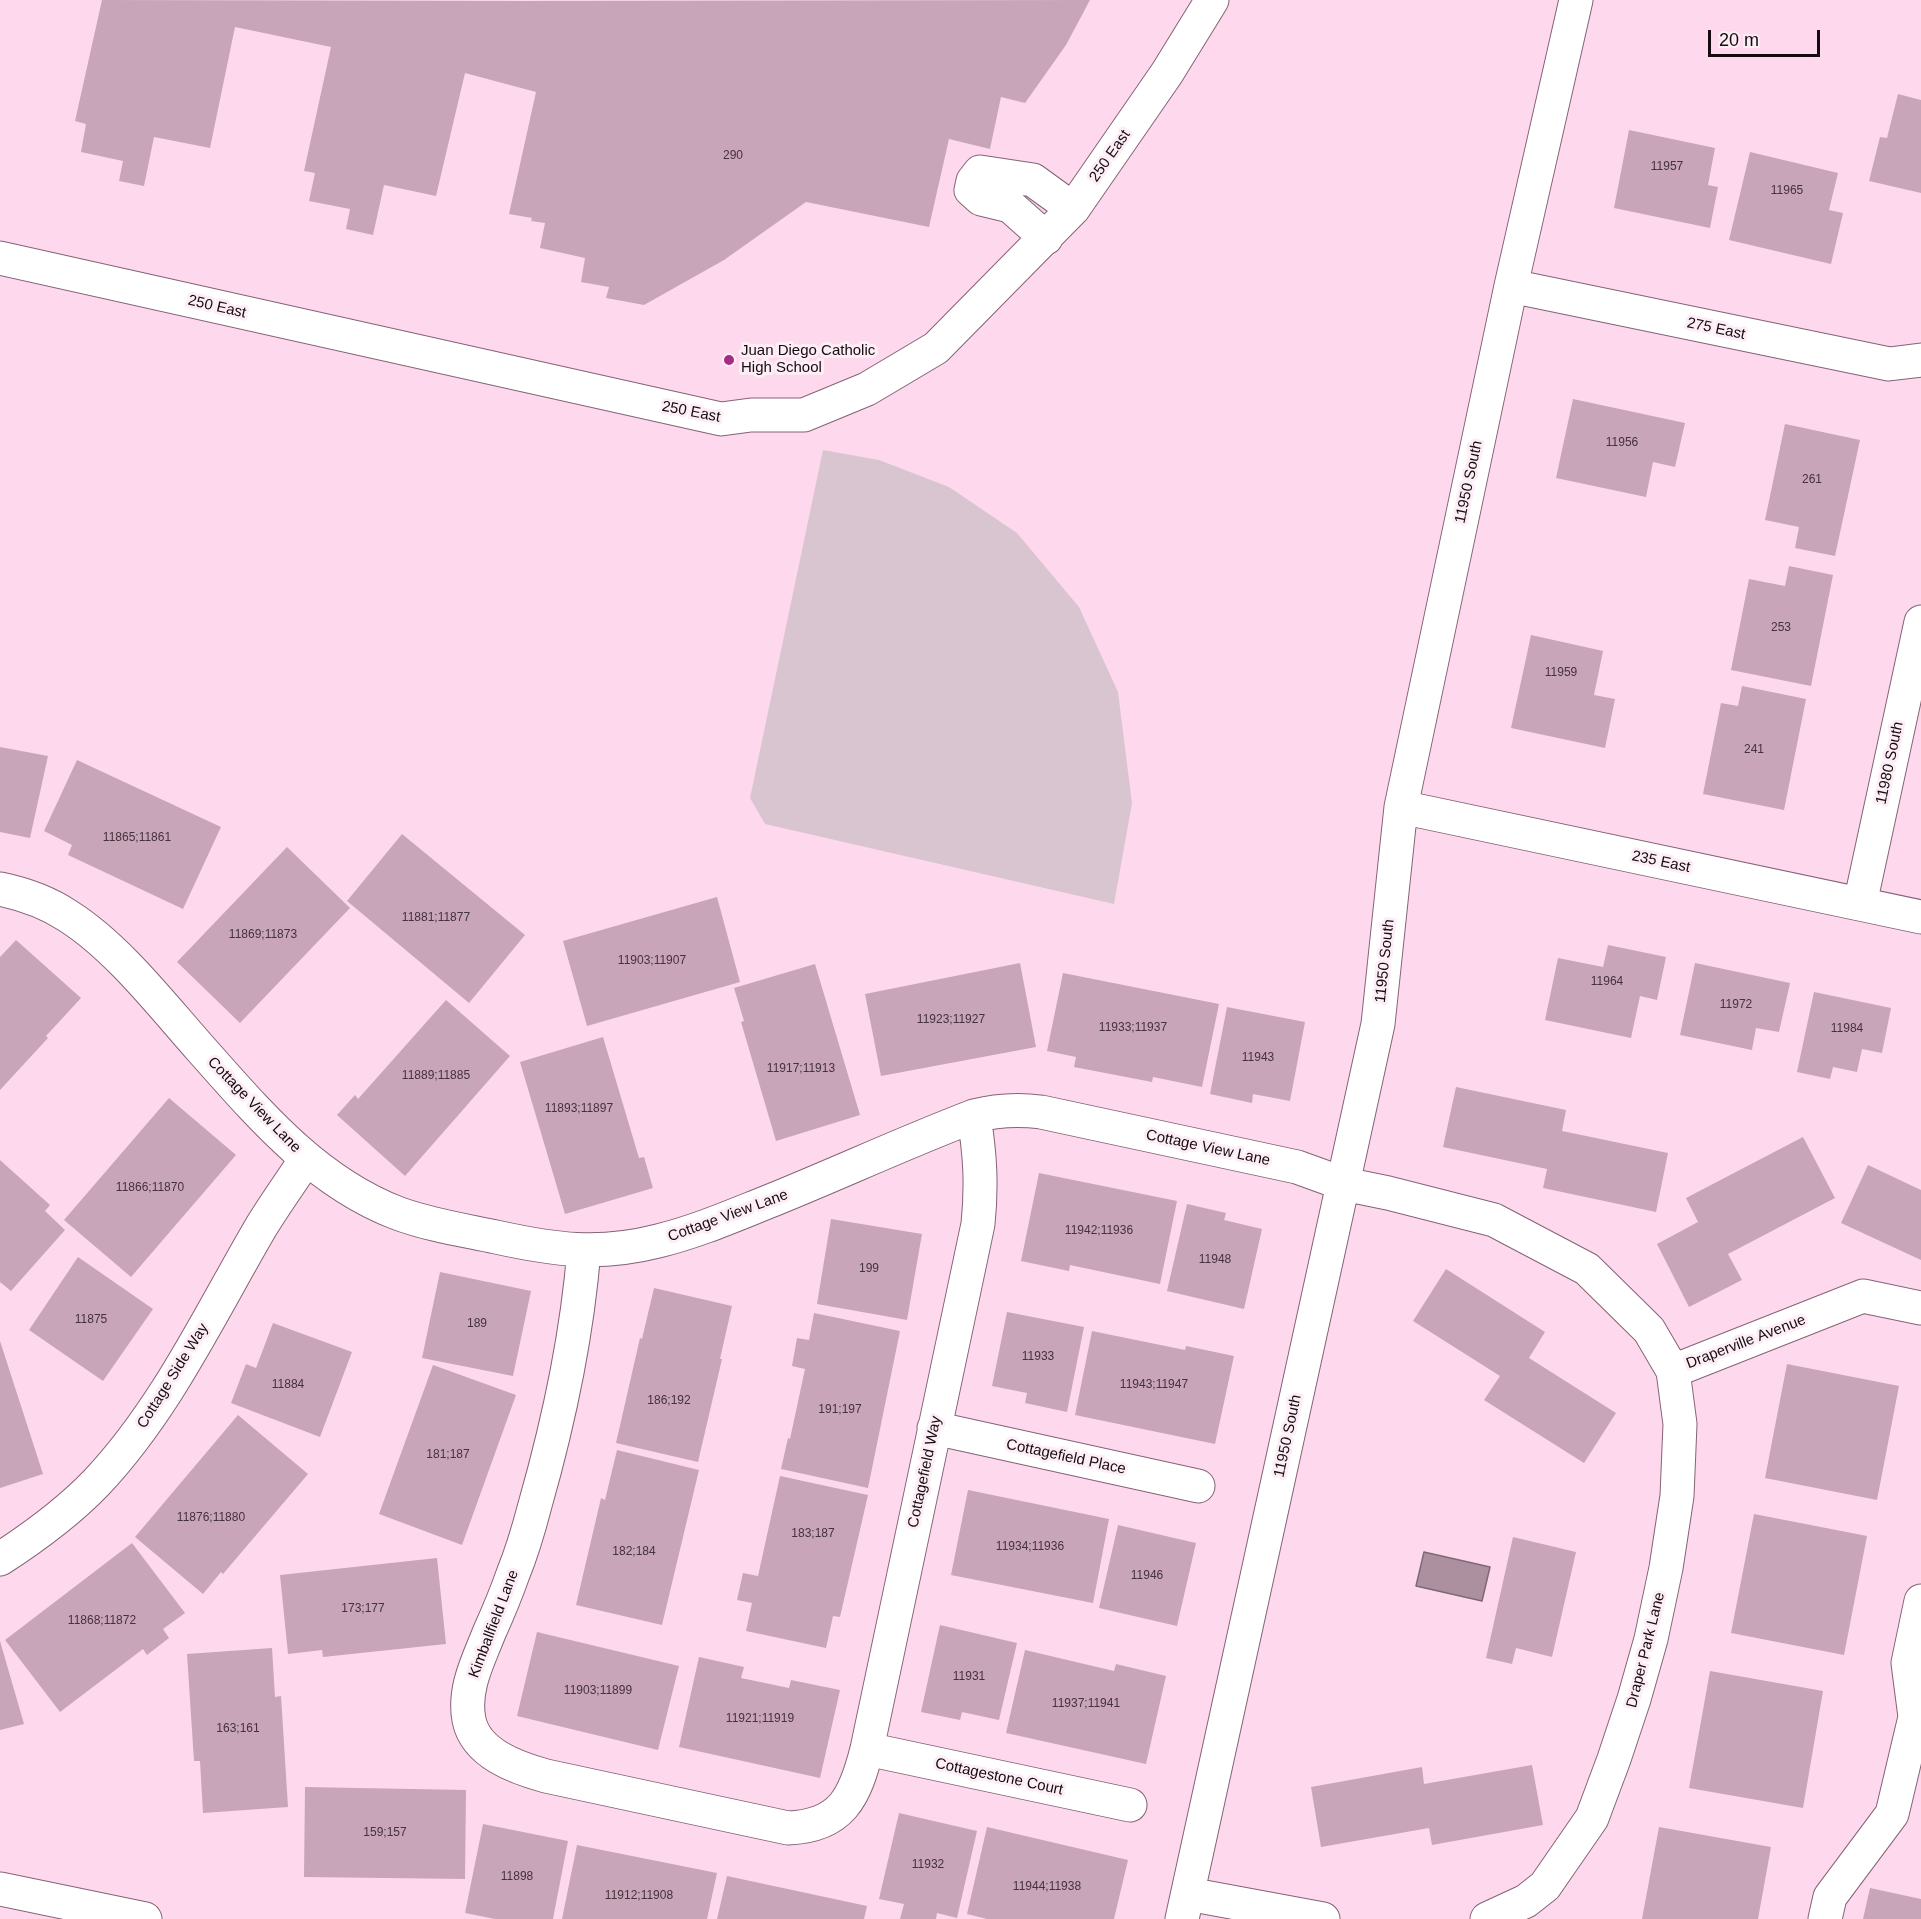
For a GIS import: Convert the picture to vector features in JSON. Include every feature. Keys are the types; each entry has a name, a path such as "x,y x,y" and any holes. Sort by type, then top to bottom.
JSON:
{"street":[{"name":"250 East","path":"0,258 721,419 804,415 867,389 936,348 1046,238 1073,209 1167,73 1212,0"},
{"name":"11950 South","path":"1185,1906 1378,1024 1401,807 1511,286 1576,0"},
{"path":"1046,238 1010,206 981,199 971,190 973,181 980,172 1033,180 1073,209"},
{"name":"275 East","path":"1511,286 1889,364 1921,360"},
{"name":"11980 South","path":"1860,904 1921,622"},
{"name":"235 East","path":"1401,807 1921,917"},
{"name":"Cottage View Lane","path":"0,889 44,902 69,916 115,954 277,1133 306,1159 335,1180 397,1213 529,1244 554,1249 605,1250 656,1242 681,1235 799,1189 974,1116 1017,1109 1041,1112 1297,1167 1344,1184"},
{"name":"Cottagefield Way","path":"831,1817 848,1800 860,1779 978,1224 982,1191 981,1157 974,1116"},
{"name":"Cottage Side Way","path":"0,1559 27,1541 70,1506 95,1483 128,1445 159,1402 262,1225 306,1159"},
{"name":"Draperville Avenue","path":"1344,1184 1494,1220 1587,1269 1648,1330 1673,1371 1863,1296 1921,1308"},
{"name":"Kimballfield Lane","path":"584,1250 570,1365 555,1433 515,1570 471,1680 467,1707 476,1737 503,1760 521,1769 546,1776 788,1827 817,1824 831,1817"},
{"name":"Draper Park Lane","path":"1486,1919 1532,1910 1545,1886 1592,1818 1614,1759 1651,1639 1677,1496 1680,1424 1673,1371"},
{"name":"Cottagefield Place","path":"934,1428 1198,1486"},
{"path":"1825,1919 1830,1897 1892,1814 1915,1717 1908,1662 1921,1601"},
{"name":"Cottagestone Court","path":"867,1749 1130,1805"},
{"path":"0,1889 145,1919"},
{"path":"1185,1906 1323,1919"}],"shaded area":[{"path":"823,450 879,460 949,487 1017,533 1079,607 1118,692 1132,803 1114,904 765,824 750,798"},
{"path":"1424,1552 1490,1567 1482,1601 1416,1586"}],"building":[{"path":"102,0 1090,0 1066,45 1025,103 1001,97 990,149 949,139 929,227 806,202 724,260 644,305 606,298 609,287 581,282 585,258 540,248 545,223 509,214 536,92 465,73 436,196 384,185 373,235 346,229 350,209 309,201 315,173 304,171 331,47 235,27 210,148 154,137 144,186 119,181 123,161 81,152 86,124 75,121"},
{"path":"1898,94 1921,100 1921,193 1869,181 1880,137 1887,138"},
{"path":"1629,130 1715,148 1708,185 1718,187 1710,228 1614,208"},
{"path":"1750,152 1838,173 1829,210 1843,213 1831,264 1729,240"},
{"path":"1573,399 1685,423 1675,467 1653,462 1646,497 1556,478"},
{"path":"1785,424 1860,440 1835,556 1795,548 1799,527 1765,520"},
{"path":"1789,566 1833,575 1811,686 1731,670 1749,579 1785,586"},
{"path":"1531,635 1603,651 1594,695 1615,699 1605,748 1511,728"},
{"path":"1742,686 1806,699 1784,810 1703,794 1721,703 1738,706"},
{"path":"0,747 48,756 30,838 0,832"},
{"path":"77,760 221,827 183,909 68,855 72,845 44,831"},
{"path":"402,834 525,935 469,1003 347,901"},
{"path":"287,847 350,908 240,1023 177,962"},
{"path":"717,897 740,982 587,1026 563,941"},
{"path":"16,940 81,998 0,1090 0,957"},
{"path":"1608,945 1666,957 1657,1000 1640,996 1631,1038 1545,1020 1558,958 1603,967"},
{"path":"1020,963 1036,1047 881,1076 865,994"},
{"path":"1695,963 1790,983 1779,1032 1756,1028 1752,1050 1680,1035"},
{"path":"815,964 860,1115 776,1141 741,1022 744,1021 734,988"},
{"path":"1063,973 1219,1004 1202,1087 1153,1077 1152,1082 1074,1067 1076,1057 1047,1051"},
{"path":"1814,992 1891,1008 1882,1053 1862,1049 1857,1072 1833,1067 1830,1079 1797,1072"},
{"path":"446,1000 510,1056 405,1176 337,1115 355,1095 358,1099"},
{"path":"1227,1007 1305,1022 1290,1101 1253,1094 1252,1103 1210,1094"},
{"path":"603,1037 639,1158 644,1157 653,1188 565,1214 520,1062"},
{"path":"1456,1087 1566,1110 1562,1131 1668,1153 1656,1212 1543,1188 1547,1169 1443,1147"},
{"path":"169,1098 236,1155 131,1277 64,1220"},
{"path":"1803,1137 1835,1198 1728,1254 1742,1280 1689,1307 1657,1244 1698,1222 1686,1198"},
{"path":"0,1160 50,1205 45,1211 65,1230 11,1291 0,1282"},
{"path":"1868,1165 1921,1190 1921,1260 1841,1223"},
{"path":"1039,1173 1177,1201 1160,1284 1070,1265 1069,1271 1021,1261"},
{"path":"1187,1204 1226,1213 1224,1220 1262,1229 1244,1309 1167,1291"},
{"path":"831,1219 922,1234 907,1320 817,1304"},
{"path":"78,1257 153,1309 103,1381 29,1330"},
{"path":"1446,1269 1545,1332 1529,1358 1616,1413 1584,1463 1484,1400 1500,1376 1413,1321"},
{"path":"440,1272 531,1291 513,1376 422,1358"},
{"path":"654,1288 732,1306 698,1462 616,1443"},
{"path":"1007,1312 1084,1327 1067,1412 1025,1403 1027,1393 992,1386"},
{"path":"814,1313 900,1331 868,1488 781,1469 805,1369 792,1366 797,1338 809,1340"},
{"path":"273,1323 352,1352 320,1437 231,1403 246,1364 256,1368"},
{"path":"1092,1331 1185,1350 1186,1346 1234,1356 1215,1444 1075,1415"},
{"path":"0,1341 43,1474 0,1488"},
{"path":"1787,1364 1899,1386 1877,1500 1765,1478"},
{"path":"433,1365 516,1395 462,1545 379,1514"},
{"path":"238,1415 308,1474 223,1574 221,1572 203,1594 135,1537"},
{"path":"617,1450 699,1470 662,1625 576,1605 601,1498 605,1500"},
{"path":"780,1476 868,1495 840,1617 833,1616 826,1648 746,1631 752,1603 737,1600 743,1573 758,1576"},
{"path":"968,1490 1109,1519 1093,1603 951,1575"},
{"path":"1754,1514 1867,1536 1844,1655 1731,1633"},
{"path":"1118,1525 1196,1543 1177,1626 1099,1608"},
{"path":"1513,1537 1576,1552 1552,1657 1516,1648 1512,1664 1486,1658"},
{"path":"132,1543 185,1613 163,1629 169,1638 147,1655 143,1649 60,1712 5,1640"},
{"path":"437,1558 446,1644 323,1657 322,1650 288,1654 280,1575"},
{"path":"940,1625 1017,1643 999,1720 962,1712 960,1720 921,1712"},
{"path":"537,1632 679,1666 658,1750 517,1716"},
{"path":"0,1641 24,1724 0,1730"},
{"path":"272,1648 275,1697 281,1696 288,1807 203,1813 200,1761 194,1761 187,1654"},
{"path":"1025,1650 1114,1671 1116,1664 1166,1676 1146,1764 1006,1733"},
{"path":"699,1657 744,1667 741,1678 789,1688 791,1680 840,1690 820,1778 679,1747"},
{"path":"1710,1671 1823,1691 1803,1808 1689,1788"},
{"path":"1532,1765 1543,1825 1432,1845 1429,1828 1321,1847 1311,1787 1422,1767 1424,1784"},
{"path":"305,1787 466,1790 465,1879 304,1877"},
{"path":"899,1813 977,1831 957,1918 937,1913 936,1919 900,1919 904,1904 879,1899"},
{"path":"483,1824 568,1841 553,1919 495,1919 465,1913"},
{"path":"987,1827 1128,1860 1114,1919 987,1919 967,1914"},
{"path":"1659,1827 1771,1847 1758,1919 1642,1919"},
{"path":"577,1845 717,1873 707,1919 562,1919"},
{"path":"727,1876 867,1906 864,1919 717,1919"},
{"path":"1870,1888 1921,1899 1921,1919 1863,1919"}],"place":[{"name":"Juan Diego Catholic High School","path":"729,360"}]}
